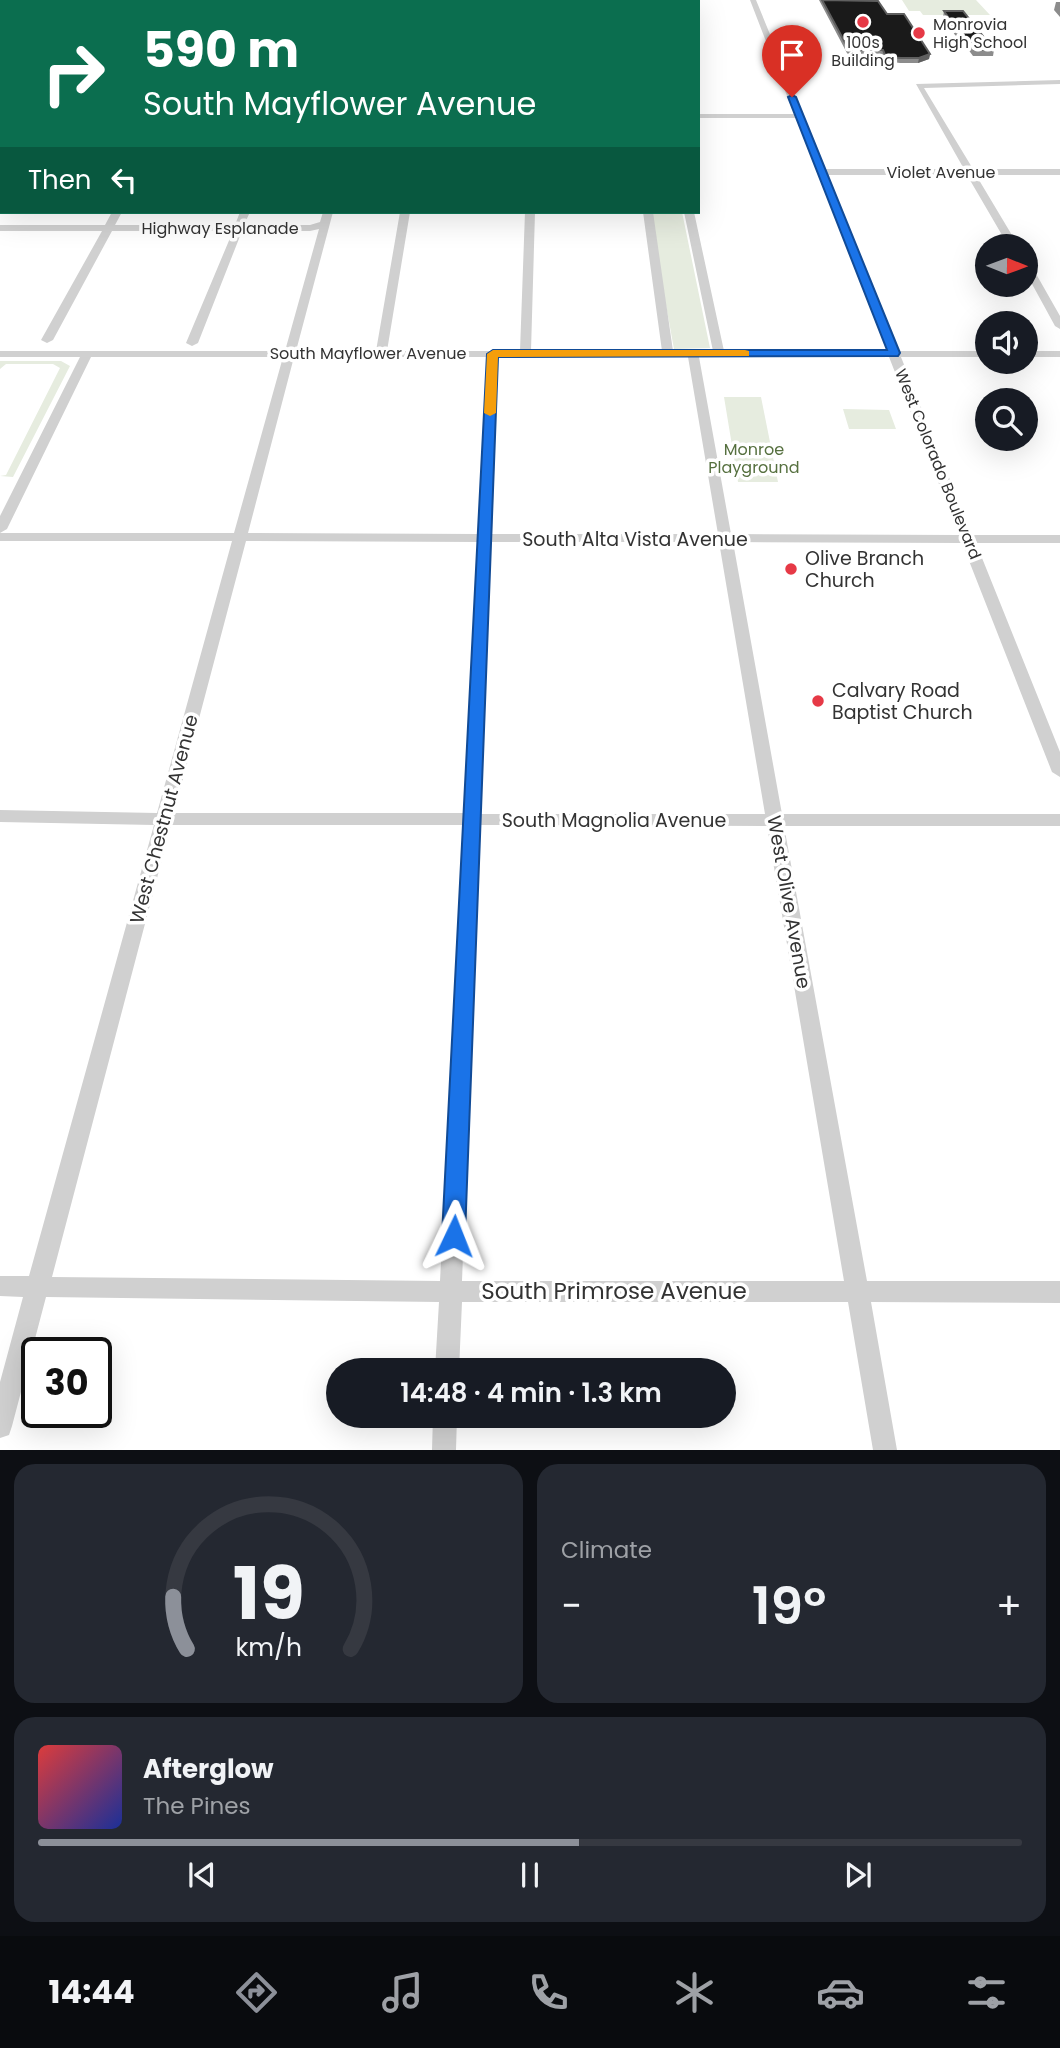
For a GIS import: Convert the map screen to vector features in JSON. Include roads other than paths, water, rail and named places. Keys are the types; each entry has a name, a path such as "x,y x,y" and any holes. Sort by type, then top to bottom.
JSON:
{"street":[{"name":"West Colorado Boulevard","path":"753,0 1060,772"},
{"path":"1006,234 919,88 925,85 1060,82"},
{"path":"700,116 800,116"},
{"name":"Violet Avenue","path":"821,172 1060,172"},
{"path":"381,354 405,214"},
{"path":"525,354 530,214"},
{"path":"648,214 668,354"},
{"path":"689,214 719,354"},
{"name":"Highway Esplanade","path":"0,222 242,220 310,228 326,218"},
{"name":"West Chestnut Avenue","path":"0,1426 326,218"},
{"path":"47,340 113,220"},
{"name":"Highway Esplanade","path":"0,228 113,220"},
{"path":"192,343 242,220"},
{"path":"1038,287 1060,326"},
{"path":"0,529 88,353"},
{"name":"South Mayflower Avenue","path":"0,354 975,354"},
{"path":"448,1358 493,354"},
{"name":"West Olive Avenue","path":"693,354 885,1450"},
{"path":"1038,354 1060,354"},
{"name":"South Alta Vista Avenue","path":"0,537 1060,539"},
{"name":"South Magnolia Avenue","path":"0,816 164,819 1060,820"},
{"name":"South Primrose Avenue","path":"0,1286 451,1292 1060,1292"},
{"path":"444,1450 445,1428"}],"place":[{"name":"100s Building","path":"863,22"},
{"name":"Monrovia High School","path":"919,33"},
{"name":"Olive Branch Church","path":"791,569"},
{"name":"Calvary Road Baptist Church","path":"818,701"}],"park label":[{"name":"Monroe Playground","path":"754,458"}]}
